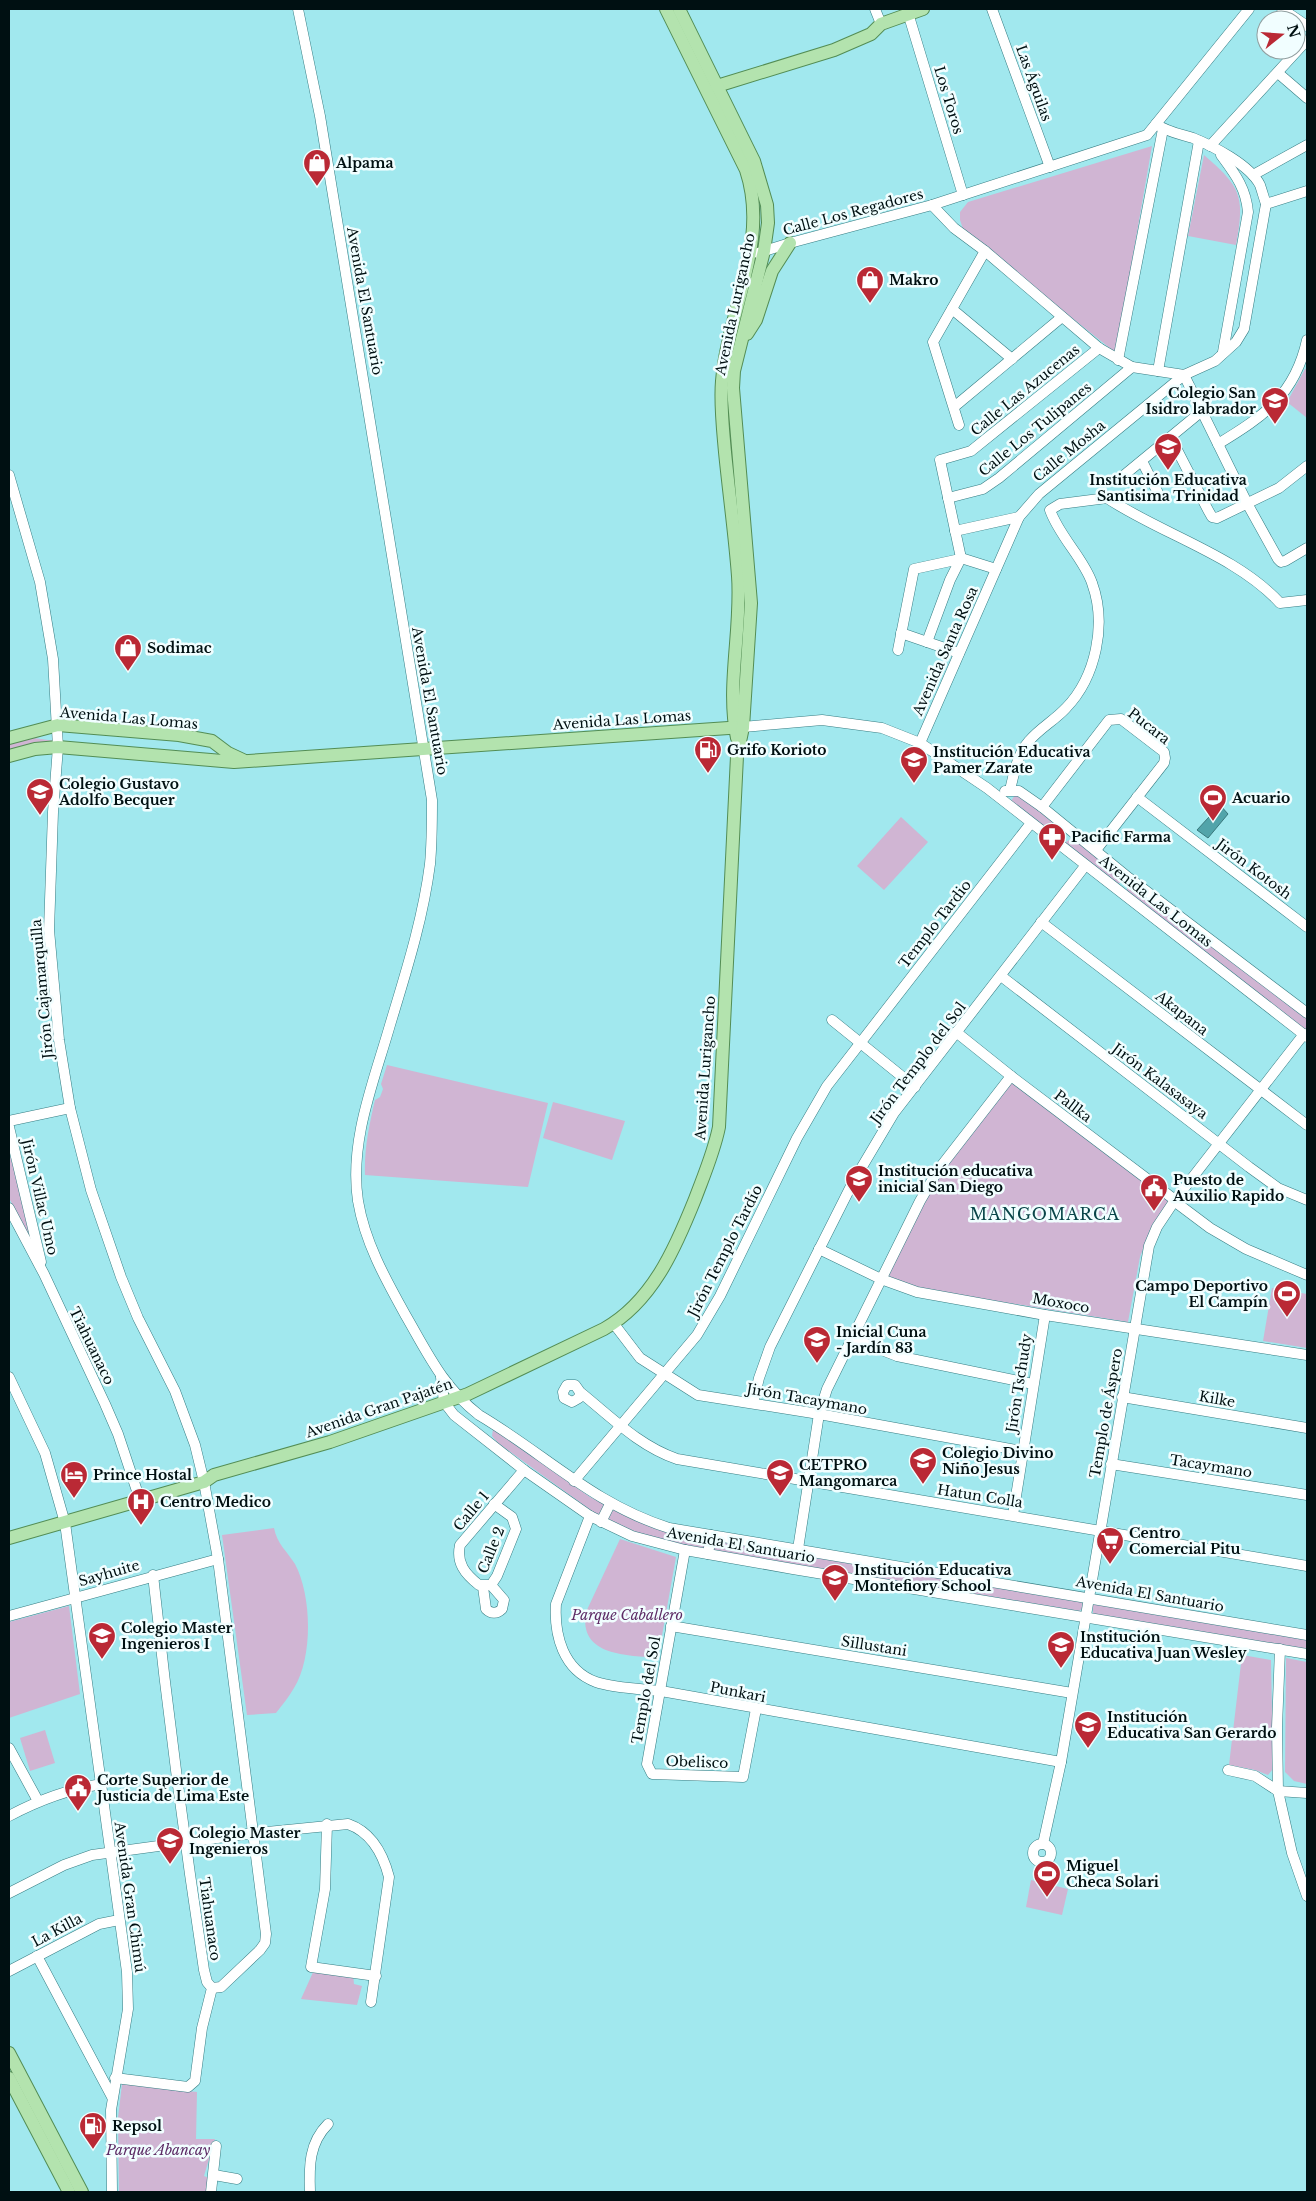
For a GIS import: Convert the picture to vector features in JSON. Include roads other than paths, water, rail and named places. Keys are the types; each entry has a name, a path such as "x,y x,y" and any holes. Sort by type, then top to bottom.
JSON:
{"main road":[{"name":"Avenida Lurigancho","path":"666,9 747,176 754,210 750,257 725,355 721,383 734,483"},
{"name":"Avenida Lurigancho","path":"462,1397 614,1324 632,1310 652,1286 672,1253 715,1146 720,1111 739,727 739,620 733,388 742,340 764,251 767,212 760,177 679,9"},
{"path":"717,86 834,50 871,34 881,24 923,9"},
{"path":"742,340 756,320 772,271 790,242"},
{"name":"Avenida Las Lomas","path":"9,738 58,725 200,738 212,741 228,753 243,760"},
{"name":"Avenida Las Lomas","path":"9,756 35,749 58,747 234,762 739,727"},
{"path":"95,750 92,739 96,729"},
{"name":"Avenida Gran Pajatén","path":"9,1538 204,1482 214,1475 330,1442 462,1397"},
{"path":"9,2053 82,2192"},
{"path":"9,2078 69,2192"}],"street":[{"name":"Avenida El Santuario","path":"298,9 320,116 374,435 423,748 430,776 432,800 430,863 416,936 370,1092 359,1141 356,1178 362,1221 374,1253 384,1276 441,1377 462,1397 574,1481 610,1504 669,1528 1307,1635"},
{"path":"875,9 881,24"},
{"name":"Las Águilas","path":"992,9 1050,167"},
{"path":"1118,360 1160,126 1249,9"},
{"path":"1282,9 1307,26"},
{"name":"Los Toros","path":"908,13 963,194"},
{"path":"1213,148 1307,40"},
{"path":"1278,73 1307,98"},
{"name":"Calle Los Regadores","path":"750,257 790,242 932,205 1147,135 1160,126"},
{"path":"1160,126 1213,148 1253,175 1266,204 1307,191"},
{"path":"1158,371 1199,141"},
{"path":"1253,175 1307,145"},
{"path":"1213,148 1242,184 1248,212 1223,352"},
{"name":"Calle Mosha","path":"996,569 1019,518 1039,494 1184,375 1210,364 1236,342 1244,328 1266,204"},
{"path":"932,205 954,228 985,251 1099,348 1132,367 1184,375 1248,505 1281,562 1307,548"},
{"path":"959,425 933,342 985,251"},
{"path":"952,309 1012,359"},
{"path":"954,407 1062,317"},
{"path":"1218,444 1252,424 1272,408 1286,392 1297,372 1307,340"},
{"name":"Calle Las Azucenas","path":"948,498 940,460 971,451 1099,348"},
{"name":"Calle Los Tulipanes","path":"948,498 983,489 991,484 1132,367"},
{"path":"1123,476 1202,411"},
{"path":"1171,438 1212,517 1217,518 1248,505 1279,488 1307,466"},
{"path":"1142,461 1158,493"},
{"name":"Jirón Cajamarquilla","path":"9,475 40,582 52,650 58,747 49,930 59,1040 70,1108 91,1190 121,1277 138,1318 175,1391 195,1445 204,1482 218,1559 266,1934 265,1943 220,1987 212,1988"},
{"path":"927,642 961,558 948,498"},
{"path":"1010,790 1017,761 1028,741 1052,722 1078,694 1089,673 1095,654 1097,607 1092,582 1054,523 1050,510 1060,504 1107,498 1127,512 1179,536 1253,578 1280,604 1307,600"},
{"path":"955,531 1019,518"},
{"path":"898,650 914,569 961,558 996,569"},
{"name":"Avenida Santa Rosa","path":"920,743 996,569"},
{"path":"901,632 959,653"},
{"name":"Pucara","path":"1042,807 1109,720 1114,718 1120,719 1164,752 1164,763 1136,797"},
{"name":"Avenida Las Lomas","path":"739,727 822,720 882,728 920,743 987,788 1118,892 1305,1035"},
{"name":"Avenida Las Lomas","path":"987,788 1019,791 1042,807 1129,878 1307,1013"},
{"path":"1096,850 1136,797"},
{"name":"Jirón Kotosh","path":"1136,797 1307,928"},
{"name":"Templo Tardio","path":"860,1042 1031,823"},
{"path":"1057,844 1069,829"},
{"name":"Jirón Templo del Sol","path":"753,1403 764,1361 853,1182 894,1113 1085,866"},
{"path":"1118,892 1129,878"},
{"name":"Akapana","path":"1041,922 1307,1125"},
{"name":"Jirón Kalasasaya","path":"1001,976 1278,1188 1307,1200"},
{"path":"832,1020 915,1087"},
{"name":"Pallka","path":"956,1032 1210,1228 1246,1249 1307,1275"},
{"name":"Templo de Áspero","path":"1043,1844 1061,1762 1098,1531 1149,1246 1157,1227 1175,1200 1305,1035"},
{"name":"Jirón Templo Tardío","path":"574,1481 697,1335 720,1296 811,1112 827,1086 860,1042"},
{"path":"798,1549 819,1414 827,1389 851,1338 938,1170 1011,1076"},
{"path":"9,1121 70,1108"},
{"name":"Jirón Villac Umo","path":"9,1127 44,1274"},
{"name":"Tiahuanaco","path":"9,1208 44,1274 118,1434 140,1500"},
{"name":"Moxoco","path":"819,1249 881,1280 906,1290 1045,1315 1307,1355"},
{"name":"Jirón Tschudy","path":"1013,1515 1045,1315"},
{"name":"Jirón Tacaymano","path":"614,1324 640,1358 698,1395 819,1414 1022,1451"},
{"path":"851,1338 897,1356 1033,1384"},
{"name":"Avenida Gran Chimú","path":"9,1377 45,1453 65,1523 127,1972 128,2009 112,2097 110,2147 112,2192"},
{"name":"Avenida El Santuario","path":"441,1377 446,1404 454,1415 524,1470 590,1516 632,1536 685,1550 1307,1654"},
{"name":"Hatun Colla","path":"580,1392 640,1442 659,1453 677,1459 1307,1566"},
{"name":"Kilke","path":"1122,1397 1307,1428"},
{"name":"Tacaymano","path":"1111,1464 1307,1495"},
{"name":"Calle 1","path":"487,1586 472,1580 462,1569 458,1554 460,1545 524,1470"},
{"name":"Calle 2","path":"487,1586 497,1576 516,1529 512,1517 494,1504"},
{"path":"601,1522 610,1504"},
{"name":"Punkari","path":"590,1516 556,1604 555,1620 563,1652 570,1664 596,1682 662,1691 1061,1762"},
{"path":"708,1554 711,1535"},
{"name":"Templo del Sol","path":"652,1774 647,1764 662,1691 671,1626 685,1550"},
{"name":"Sayhuite","path":"9,1616 153,1575 218,1559"},
{"name":"Tiahuanaco","path":"153,1575 167,1708 185,1842 204,1970 207,1982 212,1988"},
{"name":"Sillustani","path":"671,1626 1072,1693"},
{"path":"1280,1649 1276,1727 1278,1791 1292,1853 1304,1877 1307,1896"},
{"name":"Obelisco","path":"652,1774 740,1778 745,1773 756,1709"},
{"path":"9,1748 38,1801"},
{"path":"1228,1770 1255,1776 1278,1791 1307,1793"},
{"path":"9,1816 38,1801 67,1791 102,1784"},
{"path":"327,1824 325,1889 311,1967 376,1976"},
{"path":"9,1893 64,1865 110,1852 327,1824 348,1824 358,1827 368,1835 386,1864 389,1877 371,2002"},
{"name":"La Killa","path":"9,1971 99,1924 119,1920"},
{"path":"37,1956 112,2097"},
{"path":"115,2078 188,2087 192,2085 196,2080 202,2028 212,1988"},
{"path":"310,2192 308,2163 313,2144 328,2124"},
{"path":"212,2192 216,2146"},
{"path":"214,2175 237,2179"}],"water":[{"name":"Acuario","path":"1220,805 1228,814 1208,838 1197,830"}],"place":[{"name":"Alpama","path":"317,187"},
{"name":"Makro","path":"870,304"},
{"name":"Colegio San Isidro labrador","path":"1275,425"},
{"name":"Institución Educativa Santisima Trinidad","path":"1168,471"},
{"name":"Sodimac","path":"128,672"},
{"name":"Grifo Korioto","path":"708,774"},
{"name":"Institución Educativa Pamer Zarate","path":"914,784"},
{"name":"Colegio Gustavo Adolfo Becquer","path":"40,816"},
{"name":"Acuario","path":"1213,822"},
{"name":"Pacific Farma","path":"1052,861"},
{"name":"Institución educativa inicial San Diego","path":"859,1203"},
{"name":"Puesto de Auxilio Rapido","path":"1154,1212"},
{"name":"Campo Deportivo El Campín","path":"1287,1318"},
{"name":"Inicial Cuna - Jardín 83","path":"817,1364"},
{"name":"Colegio Divino Niño Jesus","path":"923,1485"},
{"name":"CETPRO Mangomarca","path":"780,1497"},
{"name":"Prince Hostal","path":"74,1499"},
{"name":"Centro Medico","path":"141,1526"},
{"name":"Centro Comercial Pitu","path":"1110,1565"},
{"name":"Institución Educativa Montefiory School","path":"835,1602"},
{"name":"Colegio Master Ingenieros I","path":"102,1660"},
{"name":"Institución Educativa Juan Wesley","path":"1061,1669"},
{"name":"Institución Educativa San Gerardo","path":"1088,1749"},
{"name":"Corte Superior de Justicia de Lima Este","path":"78,1812"},
{"name":"Colegio Master Ingenieros","path":"170,1865"},
{"name":"Miguel Checa Solari","path":"1047,1898"},
{"name":"Repsol","path":"93,2150"}],"district":[{"name":"MANGOMARCA","path":"1045,1214"}],"park label":[{"name":"Parque Caballero","path":"627,1615"},
{"name":"Parque Abancay","path":"158,2150"}]}
